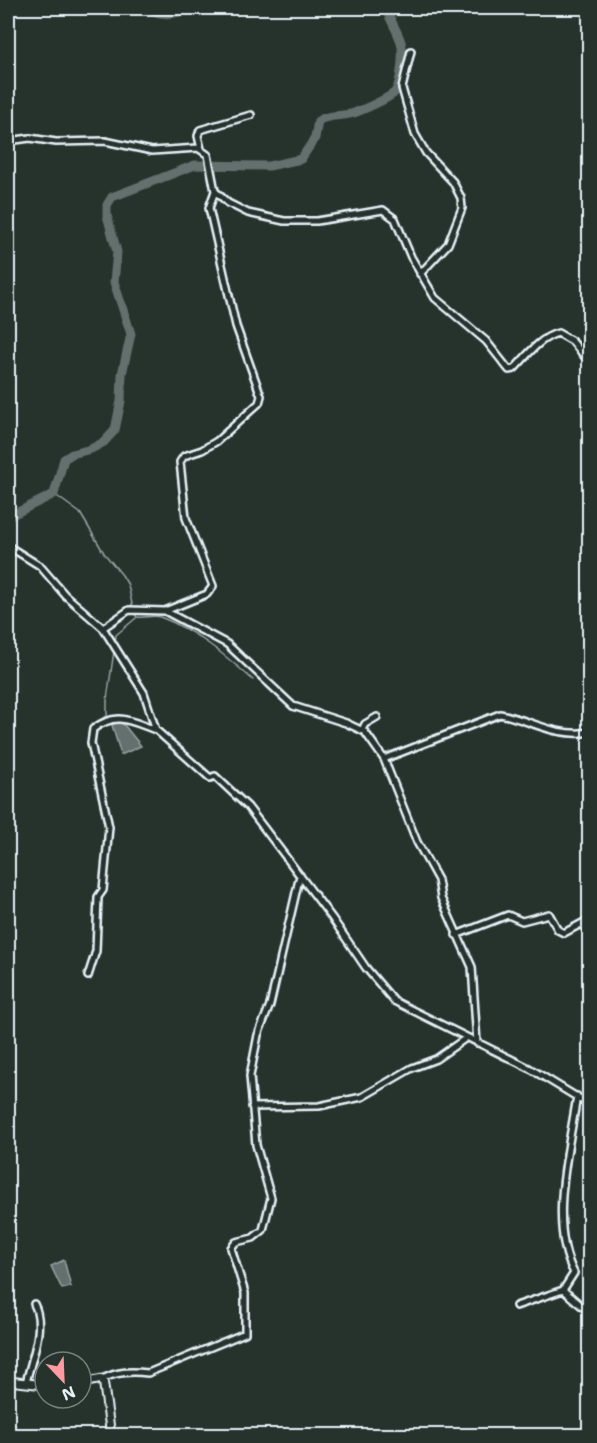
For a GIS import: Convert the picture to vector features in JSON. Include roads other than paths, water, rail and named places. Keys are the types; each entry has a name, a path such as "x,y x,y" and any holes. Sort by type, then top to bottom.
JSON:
{"street":[{"path":"411,51 402,88 415,134 426,153 458,189 462,208 448,244 420,274"},
{"path":"165,611 207,594 213,586 186,518 180,462 184,456 202,450 217,441 259,403 261,396 236,326 209,208 215,191 208,155 201,149 198,136 200,130 250,115"},
{"path":"8,141 30,138 56,142 105,141 152,151 201,149"},
{"path":"215,191 228,203 248,213 284,221 317,221 383,210 390,212 420,274 441,305 486,342 509,370 514,369 525,354 551,335 558,333 572,341 590,363"},
{"path":"8,546 40,566 66,595 103,628 144,693 156,730"},
{"path":"103,628 129,610 165,611 227,644 293,706 362,730 384,759 417,842 438,880 441,898 472,967 477,1043"},
{"path":"384,759 500,714 518,717 553,732 590,732"},
{"path":"88,976 96,951 98,897 103,890 109,827 91,743 93,729 103,722 119,717 156,730 210,778 215,776 248,807 383,991 406,1009 427,1016 466,1038 529,1068 590,1105"},
{"path":"362,730 365,724 377,717"},
{"path":"93,1381 112,1374 132,1371 147,1373 245,1333 245,1293 231,1248 236,1242 253,1238 263,1230 271,1198 256,1145 250,1076 258,1035 270,1005 300,875"},
{"path":"456,935 508,915 530,921 549,914 558,930 564,933 590,919"},
{"path":"582,924 590,936"},
{"path":"252,1107 319,1106 362,1097 412,1068 436,1059 466,1038"},
{"path":"516,1306 563,1290 574,1273 564,1250 561,1220 578,1096"},
{"path":"563,1290 590,1313"},
{"path":"26,1383 39,1327 38,1311 34,1304"},
{"path":"103,1379 111,1436"},
{"path":"8,1382 33,1384"}],"waterway":[{"path":"149,8 168,14 188,8"},
{"path":"8,517 54,494 64,459 104,442 115,430 121,401 122,374 131,334 114,282 117,252 107,215 107,205 112,197 195,165 269,166 301,159 315,138 318,121 326,117 354,113 395,92 400,75 402,47 386,8"},
{"path":"54,494 80,513 104,553 122,575 128,585 134,613 137,617 155,616 173,622 197,636 253,680"},
{"path":"115,643 116,635 136,618"},
{"path":"107,720 107,699 114,651"},
{"path":"8,1426 25,1436"}]}
